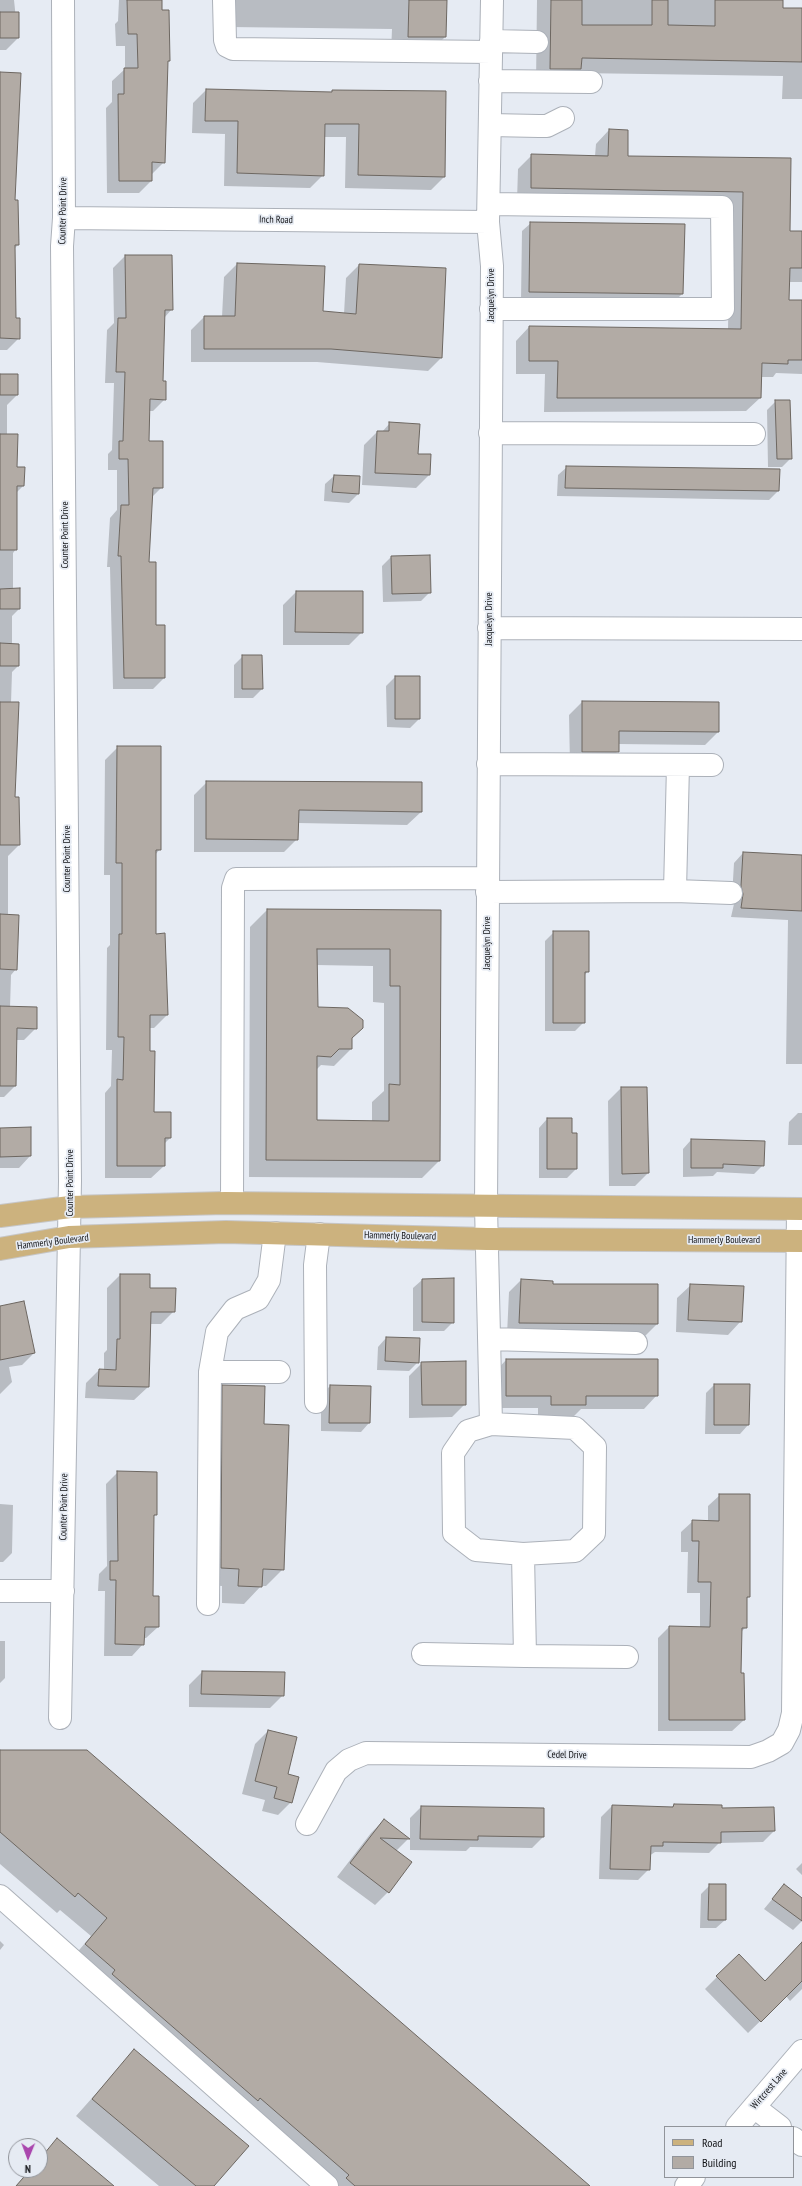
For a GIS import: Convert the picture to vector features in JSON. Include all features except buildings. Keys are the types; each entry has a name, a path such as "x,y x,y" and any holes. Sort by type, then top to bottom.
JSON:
{"main road":[{"path":"0,1216 70,1208 232,1203 800,1209"},
{"name":"Hammerly Boulevard","path":"0,1249 69,1237 226,1232 487,1239 800,1241"}],"street":[{"name":"Counter Point Drive","path":"60,1718 70,1208 62,246 64,218 63,0"},
{"path":"224,0 225,40 227,46 233,49 468,52 491,47 537,42"},
{"name":"Jacquelyn Drive","path":"491,1424 486,1206 492,309 492,266 488,213 492,0"},
{"path":"490,81 591,82"},
{"path":"490,125 547,126 563,118"},
{"name":"Inch Road","path":"64,218 488,213 722,207 723,309 492,309"},
{"path":"490,433 754,434"},
{"path":"489,628 802,629"},
{"path":"488,764 712,765"},
{"path":"675,891 678,765"},
{"path":"232,1203 233,888 236,879 731,892"},
{"path":"800,1209 800,1241"},
{"path":"208,1604 210,1372 217,1332 235,1309 258,1299 269,1280 275,1233"},
{"path":"316,1402 314,1265 319,1234"},
{"name":"Cedel Drive","path":"307,1824 336,1771 349,1760 366,1752 751,1757 768,1751 782,1743 789,1730 793,1713 800,1241"},
{"path":"489,1339 636,1343"},
{"path":"210,1372 280,1372"},
{"path":"491,1424 575,1428 596,1447 594,1533 575,1551 523,1554 476,1550 454,1533 453,1453 468,1431 491,1424"},
{"path":"523,1554 525,1656"},
{"path":"0,1591 62,1591"},
{"path":"423,1654 627,1657"},
{"path":"0,1896 327,2186"},
{"name":"Wirtcrest Lane","path":"738,2126 802,2051"},
{"path":"754,2107 779,2126"},
{"path":"794,2139 802,2145"},
{"path":"686,2186 693,2178"}]}
